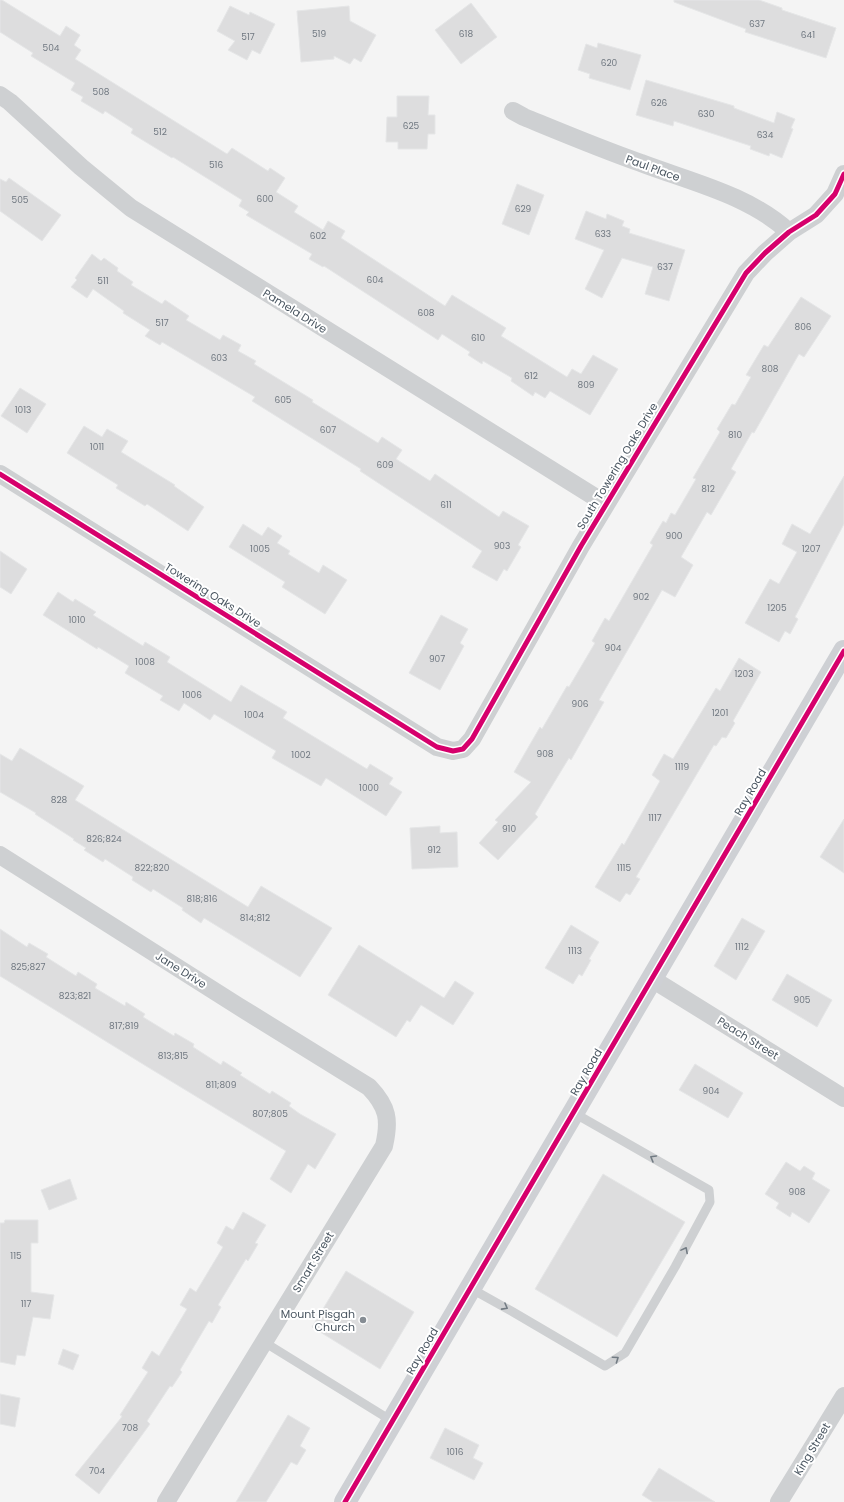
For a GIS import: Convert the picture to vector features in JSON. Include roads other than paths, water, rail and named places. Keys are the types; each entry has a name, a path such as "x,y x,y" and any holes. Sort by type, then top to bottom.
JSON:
{"street":[{"name":"Pamela Drive","path":"0,95 10,102 81,167 131,208 606,504"},
{"name":"Paul Place","path":"513,112 524,118 631,160 721,192 757,208 776,220 789,232"},
{"name":"South Towering Oaks Drive","path":"416,733 438,747 453,751 463,749 472,739 606,504 746,273 765,253 789,232 816,215 835,194 844,174"},
{"name":"Towering Oaks Drive","path":"0,474 416,733"},
{"name":"Ray Road","path":"345,1502 844,651"},
{"name":"Jane Drive","path":"0,855 362,1083"},
{"name":"Peach Street","path":"652,979 844,1098"},
{"name":"Smart Street","path":"166,1502 384,1146 388,1129 386,1111 377,1096 369,1087 362,1083"},
{"name":"King Street","path":"779,1502 844,1396"}],"lane":[{"path":"470,1288 606,1366 625,1353 675,1268 710,1202 709,1190 573,1113"},
{"path":"264,1342 392,1421"}],"place":[{"name":"Mount Pisgah Church","path":"363,1320"}]}
